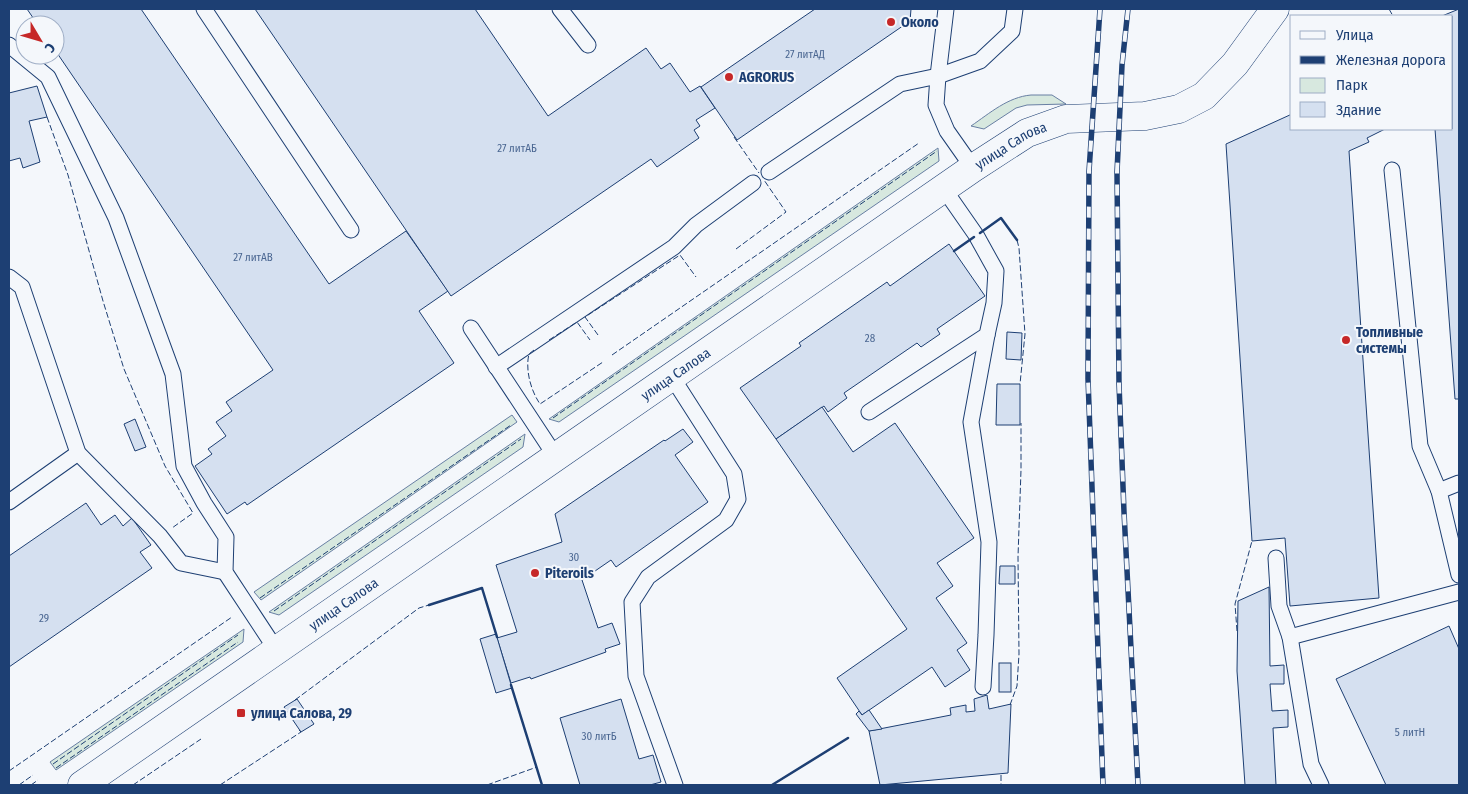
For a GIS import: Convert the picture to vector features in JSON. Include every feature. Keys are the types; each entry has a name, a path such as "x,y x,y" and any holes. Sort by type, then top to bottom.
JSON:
{"street":[{"name":"улица Салова","path":"82,785 972,168 1026,133 1066,119 1145,116 1179,109 1204,96 1235,64 1275,9"}],"lane":[{"path":"204,9 351,230"},
{"path":"560,9 588,45"},
{"path":"946,9 936,105 947,131 972,168"},
{"path":"768,172 900,84 938,76 980,61 1012,31 1015,9"},
{"path":"9,45 48,77 116,218 173,374 184,466 204,503 226,537 225,572 277,651"},
{"path":"1392,170 1420,446 1439,491 1459,575"},
{"path":"496,367 674,247 696,225 753,183"},
{"path":"944,189 976,235 996,271 994,303 971,422 989,542 983,687"},
{"path":"9,277 22,286 78,453 160,536 181,563 225,572"},
{"path":"470,328 556,458"},
{"path":"869,412 987,335"},
{"path":"672,377 734,474 738,499 726,520 648,577 632,602 636,676 674,785"},
{"path":"9,502 78,453"},
{"path":"1439,491 1459,483"},
{"path":"1276,558 1279,606 1290,638 1311,764 1321,785"},
{"path":"1290,638 1459,592"}],"green space":[{"path":"1031,95 1052,95 1066,104 1027,105 1016,108 984,129 971,126 1007,102"},
{"path":"938,148 939,161 559,422 549,419"},
{"path":"512,415 517,422 261,600 254,592"},
{"path":"525,434 523,447 279,615 269,612"},
{"path":"244,629 243,642 56,770 50,762"}],"building":[{"path":"27,9 141,9 329,284 406,231 448,291 419,311 454,363 247,505 245,502 227,514 195,466 212,454 208,449 226,436 216,422 232,411 226,402 273,370 65,65 65,15 31,15"},
{"path":"255,9 475,9 548,116 646,48 661,69 670,63 690,92 700,86 715,108 696,120 700,126 694,130 699,138 657,167 651,159 451,296"},
{"path":"815,9 911,9 910,21 737,140 701,87"},
{"path":"1459,9 1459,399 1455,399 1435,130 1453,130 1453,15 1444,15"},
{"path":"37,86 47,117 29,121 40,162 23,168 20,158 9,161 9,93"},
{"path":"1290,115 1290,130 1383,130 1367,138 1369,142 1349,151 1379,598 1290,606 1285,538 1252,541 1226,144"},
{"path":"949,244 985,296 937,329 940,334 921,347 917,343 844,393 847,398 828,412 824,406 776,439 740,388 801,346 799,343 887,282 890,286"},
{"path":"1007,332 1022,333 1021,360 1006,359"},
{"path":"997,384 1020,384 1020,425 996,425"},
{"path":"822,407 853,452 895,423 974,538 937,563 953,586 936,598 967,643 957,650 970,670 945,687 932,667 862,715 837,678 907,629 776,439"},
{"path":"135,419 146,447 135,451 124,424"},
{"path":"683,429 693,442 675,455 708,502 616,567 611,560 582,580 598,628 612,623 620,644 605,649 606,652 531,679 530,677 511,683 497,638 517,632 496,565 562,542 555,514"},
{"path":"86,503 101,525 115,515 123,526 132,518 151,545 140,552 152,568 9,667 9,556"},
{"path":"1000,566 1015,566 1015,584 999,584"},
{"path":"1269,587 1270,666 1284,665 1284,684 1270,684 1272,711 1288,710 1288,727 1273,728 1276,785 1245,785 1237,671 1238,601"},
{"path":"1449,626 1459,649 1459,785 1386,785 1336,679"},
{"path":"496,634 512,688 496,693 480,639"},
{"path":"999,663 1011,663 1011,692 999,692"},
{"path":"987,695 989,709 1011,704 1008,773 880,785 869,731 951,715 950,708 966,705 966,712 975,711 974,699"},
{"path":"297,699 314,724 301,732 284,707"},
{"path":"621,699 639,759 653,755 661,782 650,785 580,785 560,718"},
{"path":"869,710 882,729 869,731 856,714 859,711 862,715"}],"railway":[{"path":"1100,9 1089,171 1088,379 1103,785"},
{"path":"1128,9 1122,65 1117,172 1119,384 1138,785"}],"fence":[{"path":"1389,9 1392,15"},
{"path":"47,117 68,175 124,369 165,466 193,513 172,528"},
{"path":"734,137 759,173"},
{"path":"612,355 919,143"},
{"path":"553,418 937,151"},
{"path":"736,249 786,212 764,180"},
{"path":"1017,240 1025,334 1020,384"},
{"path":"598,335 585,317 680,255 696,277"},
{"path":"549,340 577,322 590,340"},
{"path":"534,350 529,354 528,373 534,393 540,404 603,362"},
{"path":"1010,705 1017,686 1019,654 1018,557 1021,423"},
{"path":"260,598 511,425"},
{"path":"274,611 521,439"},
{"path":"1237,631 1235,604 1252,541"},
{"path":"295,700 419,608 429,605"},
{"path":"9,771 232,617"},
{"path":"53,764 238,635"},
{"path":"56,768 238,642"},
{"path":"220,785 301,732 299,730"},
{"path":"133,785 201,739"},
{"path":"487,785 537,767"},
{"path":"19,785 33,775"},
{"path":"1001,775 1001,785"},
{"path":"31,785 38,780"}],"wall":[{"path":"980,233 1001,218 1017,240"},
{"path":"954,251 974,237"},
{"path":"429,605 482,588 497,637"},
{"path":"511,685 542,785"},
{"path":"772,785 848,738"}],"place":[{"name":"Около","path":"891,22"},
{"name":"AGRORUS","path":"729,77"},
{"name":"Топливные системы","path":"1346,340"},
{"name":"Piteroils","path":"535,573"},
{"name":"улица Салова, 29","path":"241,713"}]}
